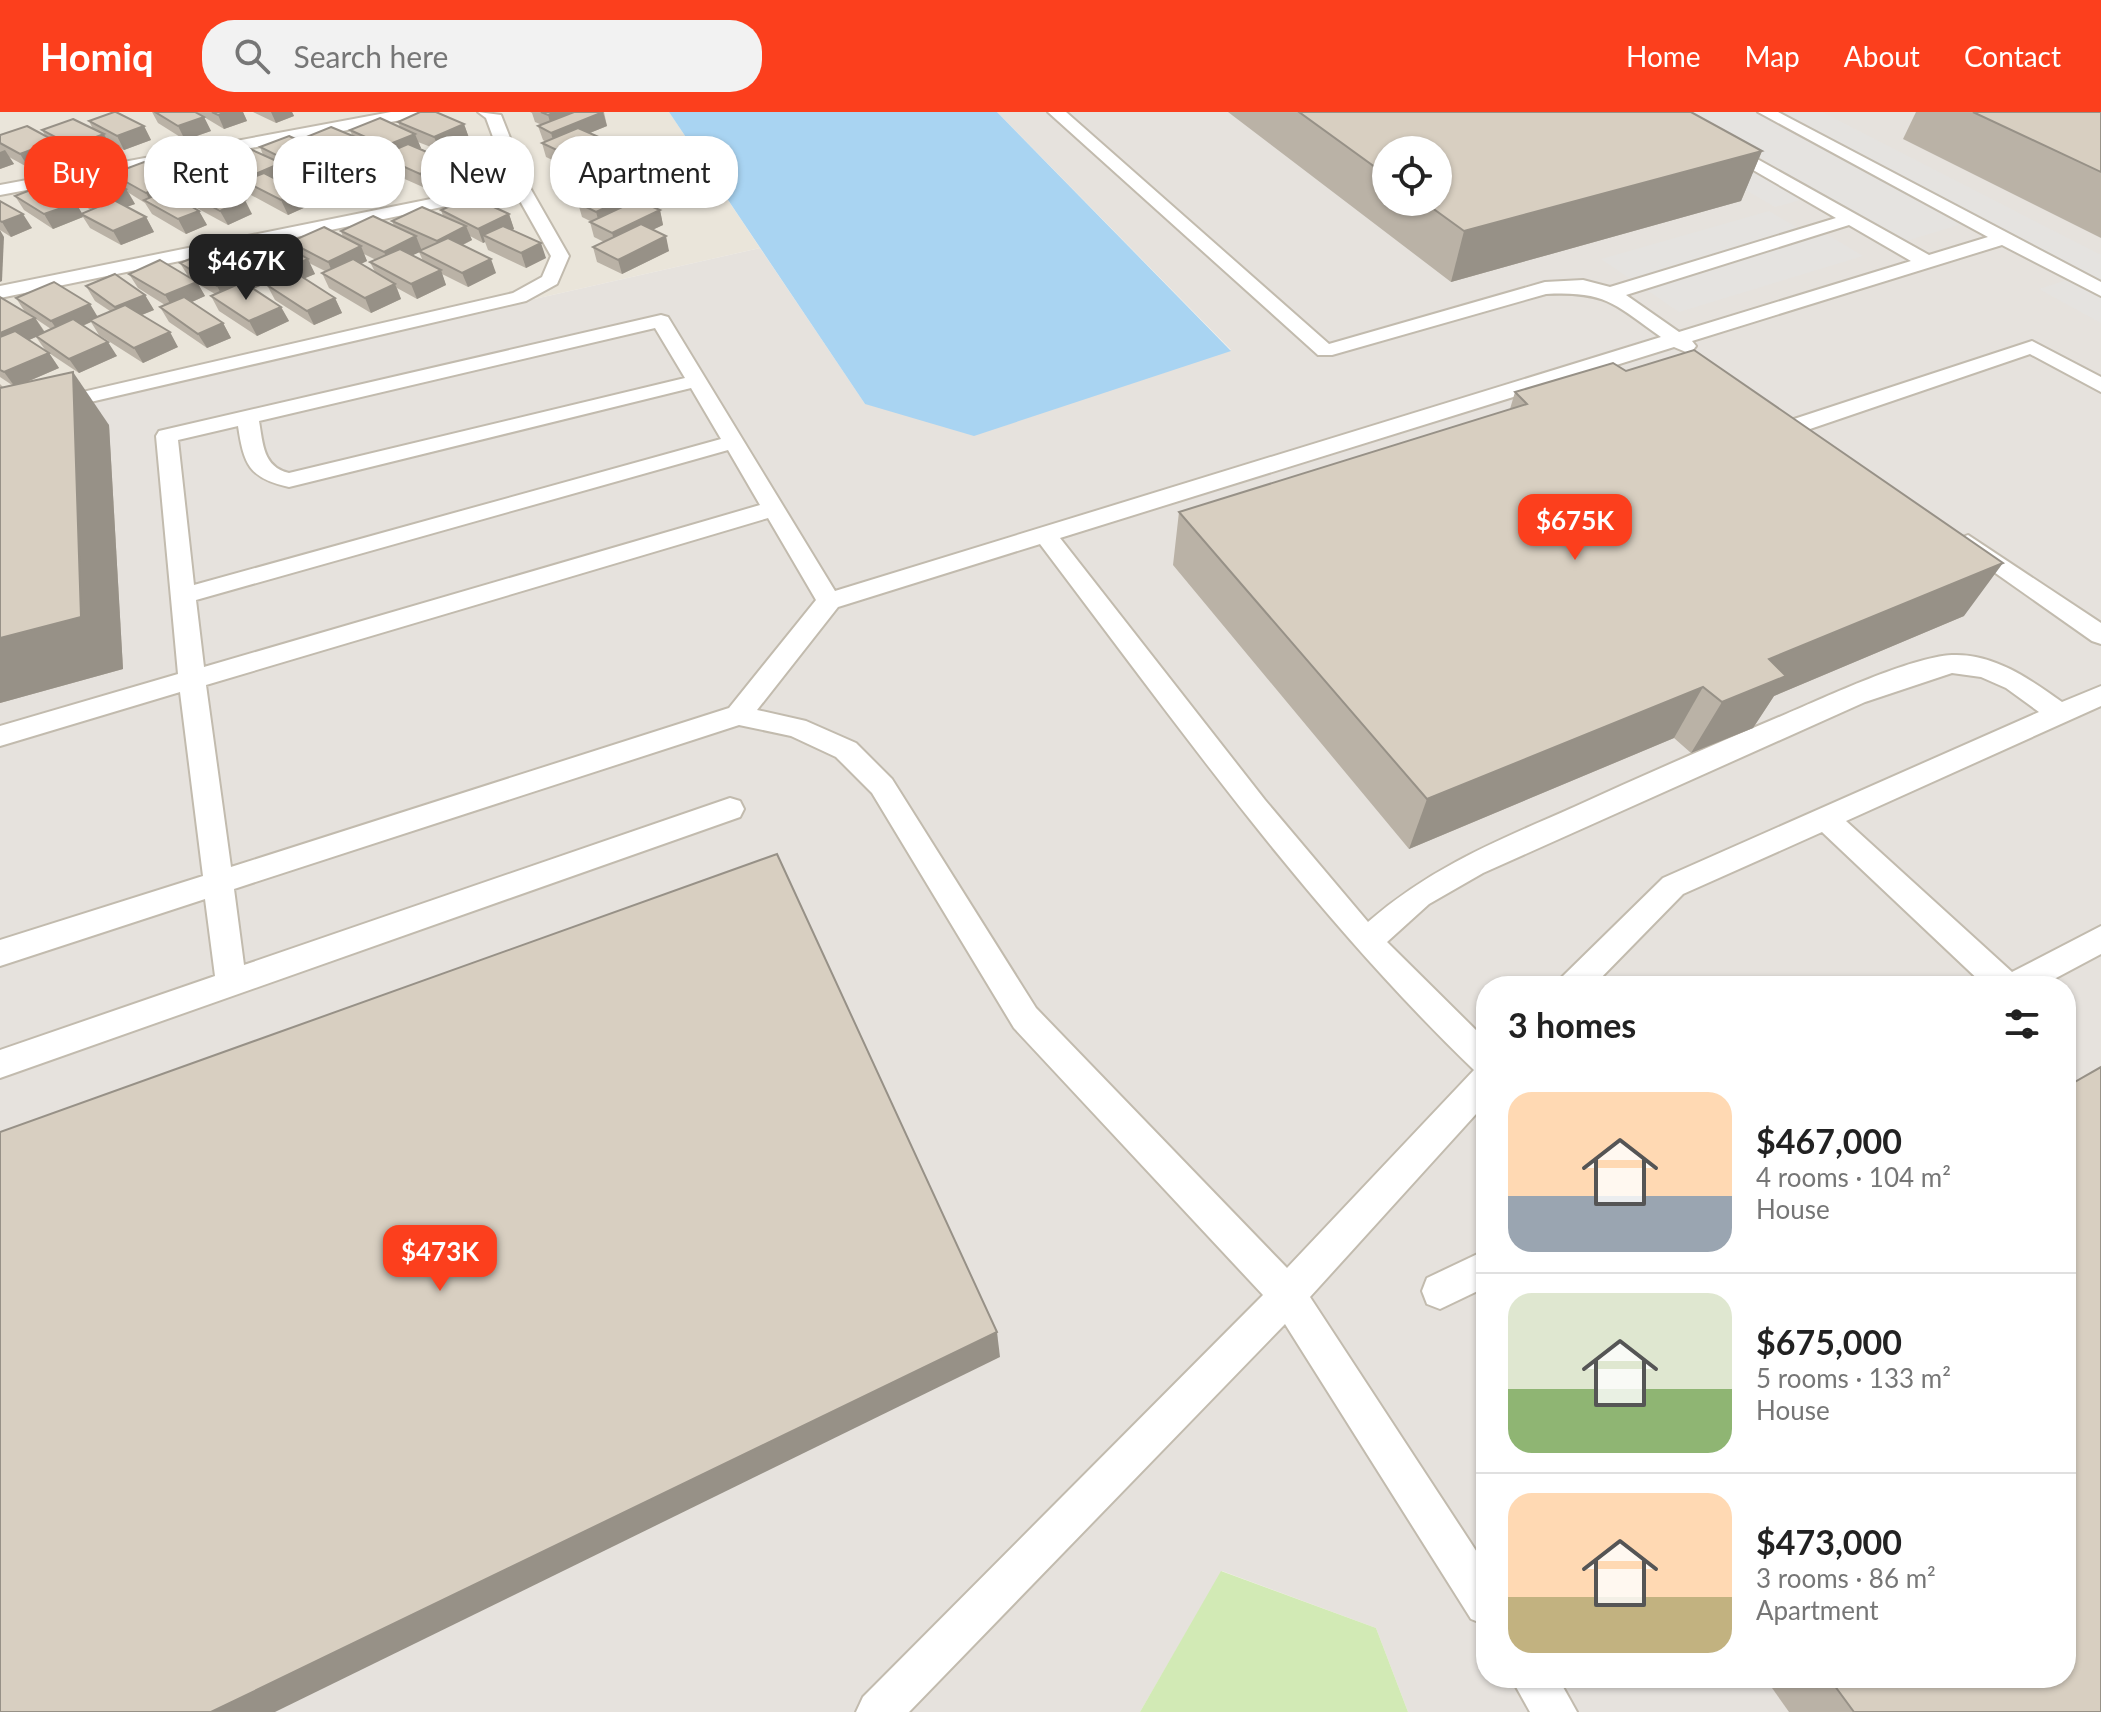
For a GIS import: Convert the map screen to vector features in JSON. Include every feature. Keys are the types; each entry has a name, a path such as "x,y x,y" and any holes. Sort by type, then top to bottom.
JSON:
{"lane":[{"path":"0,190 417,112"},
{"path":"486,112 493,115 501,136"},
{"path":"1056,112 1325,351 1545,288 1583,286 1611,293 1701,356"},
{"path":"1661,112 1927,262"},
{"path":"1766,112 2101,290"},
{"path":"0,292 421,206"},
{"path":"0,417 519,297 550,280 560,256 533,208"},
{"path":"1611,293 1851,219"},
{"path":"738,715 829,601 2004,238"},
{"path":"231,983 192,680 167,436 661,321 829,601"},
{"path":"1799,425 2032,347 2101,386"},
{"path":"247,417 257,464 264,474 289,480 696,381"},
{"path":"1775,408 1825,444"},
{"path":"183,596 733,442"},
{"path":"0,736 773,509"},
{"path":"1944,526 2101,635"},
{"path":"1045,534 1296,858 1425,1007 1476,1075"},
{"path":"1368,940 1418,896 1473,865 1724,751 1856,695 1928,670 1952,664 1986,669 2015,682 2061,714"},
{"path":"1583,976 1673,886 2101,695"},
{"path":"0,953 738,715 797,728 846,750 882,786 1025,1018 1287,1294 1476,1588"},
{"path":"0,1064 730,809"},
{"path":"1826,819 1995,976"},
{"path":"2032,976 2101,939"},
{"path":"878,1712 1287,1294 1476,1092"},
{"path":"1440,1291 1476,1273"},
{"path":"1539,1688 1555,1712"}],"shaded area":[{"path":"0,112 669,112 685,136 550,136 550,208 733,208 760,248 0,420"},
{"path":"997,112 2101,112 2101,1712 1408,1712 1376,1628 1222,1571 1140,1712 0,1712 0,420 760,248 865,404 1231,350"},
{"path":"1612,112 1822,112 2101,255 2101,323 2039,289 2076,277 1972,221 1896,244 1811,197 1775,207"},
{"path":"1769,211 1806,233 1818,229 1863,256 1679,312 1601,259"}],"green space":[{"path":"1221,1571 1376,1628 1408,1712 1140,1712"}],"water":[{"path":"669,112 997,112 1231,351 974,436 865,404 733,208 738,208 738,136 685,136"}],"building":[{"path":"116,112 144,126 117,136 89,121"},
{"path":"155,112 195,112 204,117 178,126"},
{"path":"420,112 436,112 464,124 432,136 398,122"},
{"path":"574,112 603,112 551,133 538,126"},
{"path":"1299,112 1691,112 1762,151 1464,231 1443,216 1452,216 1452,136 1372,136 1372,165"},
{"path":"1973,112 2101,112 2101,172"},
{"path":"380,118 415,134 405,138 363,136 350,130"},
{"path":"73,119 104,134 53,136 42,130"},
{"path":"27,126 46,136 24,136 24,153 20,154 0,143 0,135"},
{"path":"331,127 353,136 309,136"},
{"path":"578,128 596,136 559,136"},
{"path":"273,142 273,154 260,147"},
{"path":"405,145 421,150 421,174 405,167"},
{"path":"257,152 273,159 273,166 257,173"},
{"path":"144,162 144,192 128,183 128,168"},
{"path":"264,173 273,178 273,196 257,188 257,176"},
{"path":"24,193 24,202 15,196"},
{"path":"0,201 23,214 0,221"},
{"path":"128,207 146,217 113,231 81,214 95,208"},
{"path":"421,207 466,226 437,241 392,221"},
{"path":"34,208 61,208 44,214"},
{"path":"158,208 194,208 199,211 178,219"},
{"path":"496,208 509,214 478,229 441,210"},
{"path":"620,208 660,210 612,233 590,222"},
{"path":"373,216 416,236 384,252 341,231"},
{"path":"641,224 666,236 618,260 593,247"},
{"path":"503,226 541,243 521,253 483,235"},
{"path":"324,227 361,246 328,262 290,242"},
{"path":"272,238 308,259 274,274 239,252"},
{"path":"448,238 491,259 462,273 419,251"},
{"path":"215,249 252,271 217,286 180,263"},
{"path":"400,249 441,270 411,284 370,262"},
{"path":"353,259 395,284 365,298 322,273"},
{"path":"160,260 197,282 165,295 129,274"},
{"path":"296,273 335,298 307,311 267,285"},
{"path":"115,274 145,295 115,307 86,286"},
{"path":"54,282 90,304 51,321 16,298"},
{"path":"243,282 281,307 249,321 211,296"},
{"path":"0,297 35,318 0,333"},
{"path":"184,297 223,323 198,334 160,307"},
{"path":"125,305 170,332 134,348 90,320"},
{"path":"73,319 108,342 69,359 36,336"},
{"path":"15,331 49,353 4,372 0,370 0,337"},
{"path":"1694,350 2003,563 1769,659 1786,676 1722,702 1703,687 1427,799 1179,512 1527,404 1515,392 1613,363 1626,371"},
{"path":"73,372 81,617 0,638 0,388"},
{"path":"777,854 997,1332 211,1712 0,1712 0,1132"},
{"path":"2101,1067 2101,1712 1854,1712 1836,1688 2076,1688 2076,1081"}]}
